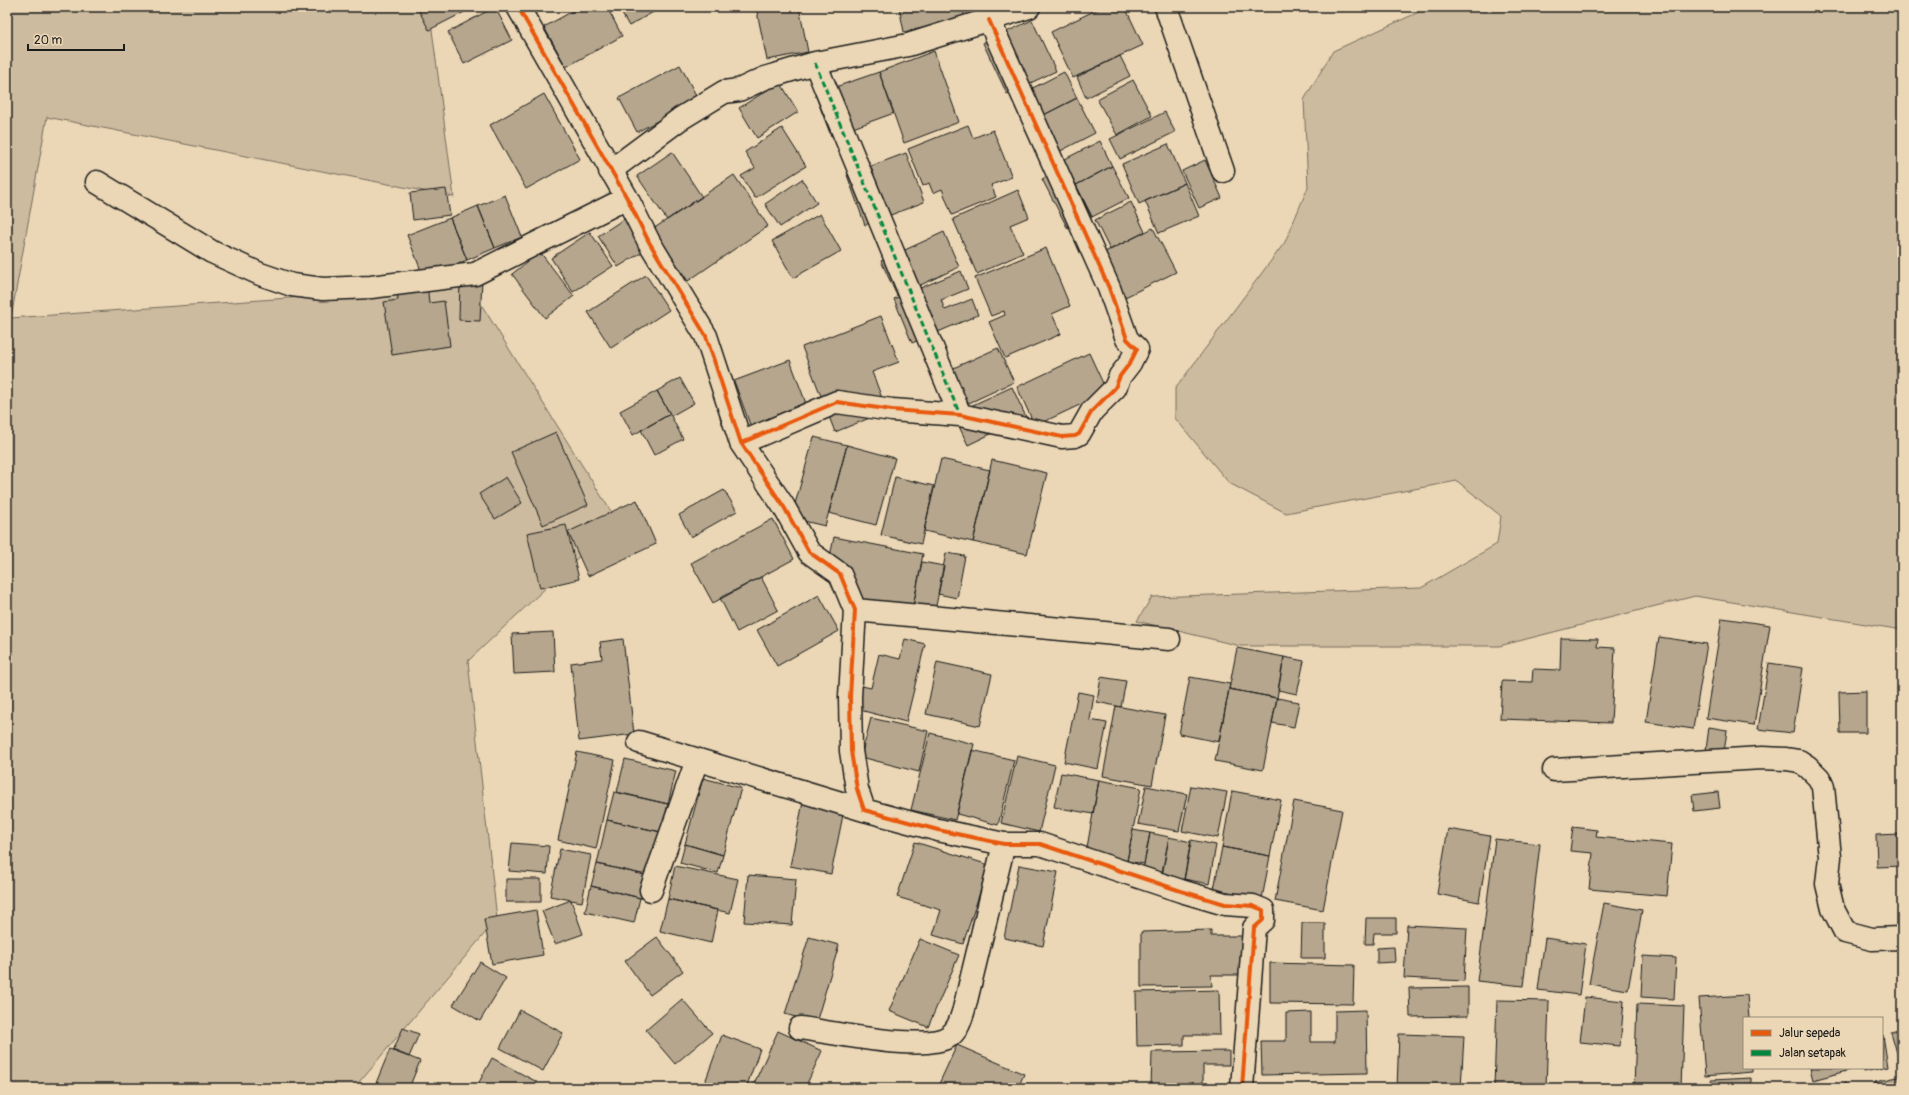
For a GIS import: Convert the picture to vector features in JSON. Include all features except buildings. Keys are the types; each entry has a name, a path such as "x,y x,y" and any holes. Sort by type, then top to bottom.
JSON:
{"street":[{"path":"518,7 610,171 627,198 649,242 706,336 741,443 784,507 809,552 840,574 855,610 850,697 851,751 857,789 864,810"},
{"path":"610,171 680,119 724,92 739,90 765,78 815,63 908,45 1029,7"},
{"path":"1166,7 1224,171"},
{"path":"741,443 837,402 892,410 960,415 1062,437 1074,436 1082,430 1092,411 1114,388 1120,376 1130,363 1137,349 1127,339 1109,288 989,20"},
{"path":"815,63 960,415"},
{"path":"97,182 212,252 260,274 292,285 323,289 371,288 475,274 627,198"},
{"path":"855,610 1169,639"},
{"path":"639,742 864,810 938,830 1004,844 1040,844 1188,893 1225,904 1253,906 1262,910 1263,920 1254,928 1242,1088"},
{"path":"1554,770 1762,758 1799,761 1813,771 1819,778 1823,787 1830,857 1827,884 1833,909 1845,932 1872,939 1902,938"},
{"path":"651,890 697,760"},
{"path":"800,1028 908,1044 937,1042 953,1033 960,1022 964,1009 1004,844"}],"shaded area":[{"path":"7,7 429,7 454,197 47,117 11,318 469,285 617,521 468,661 497,919 354,1088 7,1088"},
{"path":"1430,7 1902,7 1902,630 1695,596 1499,646 1240,646 1137,621 1152,597 1421,588 1497,544 1501,516 1457,481 1286,513 1229,483 1175,418 1175,389 1285,242 1308,187 1304,100 1333,51"}],"marked path":[{"path":"815,63 960,415"}],"cycle path":[{"path":"518,7 627,198 649,242 706,336 741,443 784,507 809,552 840,574 855,610 850,697 851,751 857,789 864,810 938,830 1004,844 1040,844 1181,891 1225,904 1253,906 1263,910 1263,920 1254,928 1242,1088"},
{"path":"741,443 837,402 892,410 960,415 1062,437 1075,436 1079,434 1092,411 1115,388 1120,376 1130,363 1137,349 1127,339 1109,288 989,20"}]}
